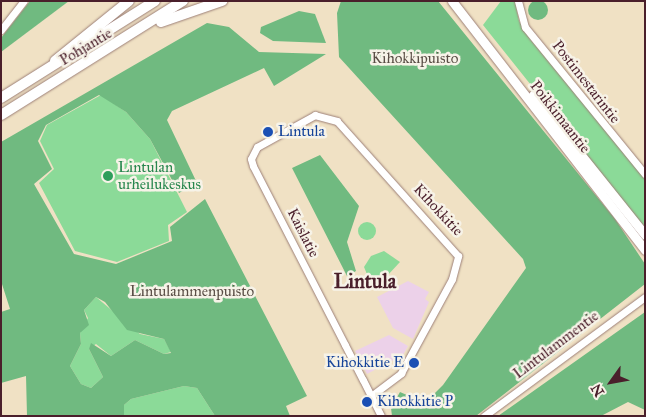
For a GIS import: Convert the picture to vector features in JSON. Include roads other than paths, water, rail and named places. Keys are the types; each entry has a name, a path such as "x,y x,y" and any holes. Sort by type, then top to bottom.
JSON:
{"highway":[{"path":"42,74 129,1"},
{"name":"Pohjantie","path":"1,98 42,74 155,1"},
{"name":"Pohjantie","path":"1,115 150,26 183,1"},
{"path":"150,26 222,1"}],"main road":[{"name":"Poikkimaantie","path":"452,1 645,250"},
{"name":"Poikkimaantie","path":"458,1 645,235"}],"street":[{"path":"1,30 24,1"},
{"name":"Postimestarintie","path":"518,1 525,27 645,174"},
{"name":"Kihokkitie","path":"315,115 337,121 449,241 458,256 452,279 401,373 371,396"},
{"name":"Kaislatie","path":"315,115 257,147 251,159 382,416"},
{"name":"Lintulammentie","path":"484,416 645,297"}],"place":[{"name":"Lintula","path":"268,132"},
{"name":"Lintulan urheilukeskus","path":"108,176"},
{"name":"Kihokkitie E","path":"414,363"},
{"name":"Kihokkitie P","path":"367,402"}],"district":[{"name":"Lintula","path":"365,281"}],"park label":[{"name":"Kihokkipuisto","path":"415,59"},
{"name":"Lintulammenpuisto","path":"192,292"}]}
